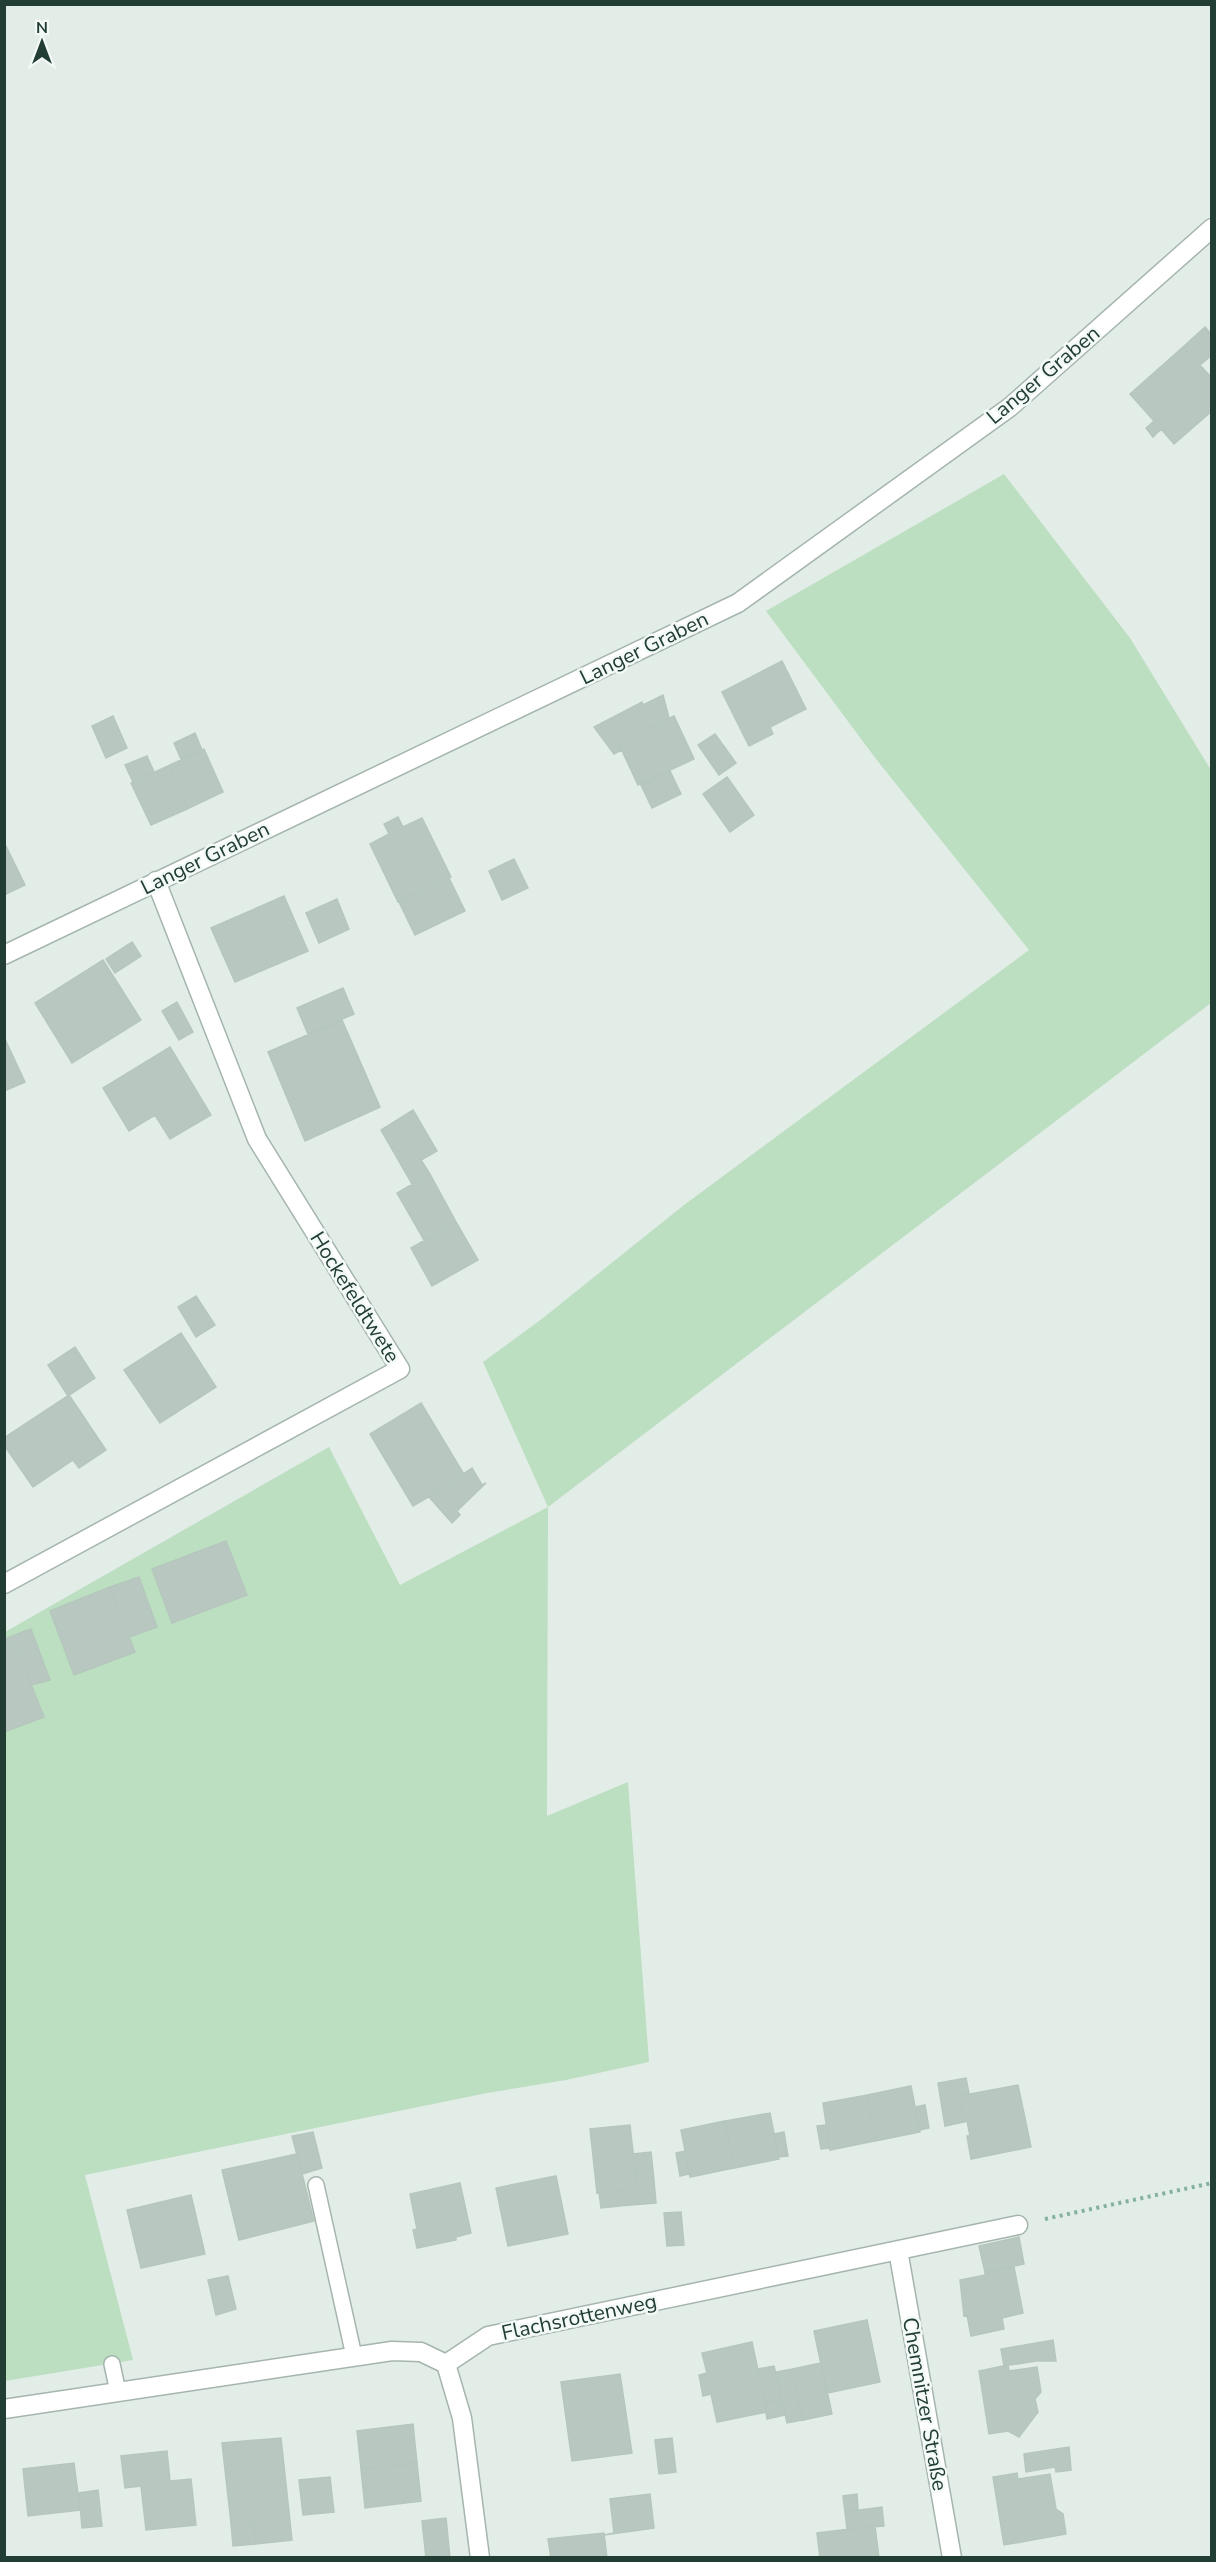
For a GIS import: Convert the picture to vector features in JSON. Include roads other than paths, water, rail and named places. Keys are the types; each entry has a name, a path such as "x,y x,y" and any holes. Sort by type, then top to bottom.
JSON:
{"street":[{"name":"Langer Graben","path":"4,955 738,603 1010,406 1212,228"},
{"name":"Hockefeldtwete","path":"4,1584 400,1369 257,1139 156,881"},
{"name":"Flachsrottenweg","path":"446,2364 488,2337 1018,2225"},
{"name":"Chemnitzer Straße","path":"898,2250 952,2558"},
{"path":"4,2409 354,2356 392,2351 421,2352 446,2364 462,2418 480,2558"}],"lane":[{"path":"316,2185 354,2356"},
{"path":"112,2364 118,2392"}]}
